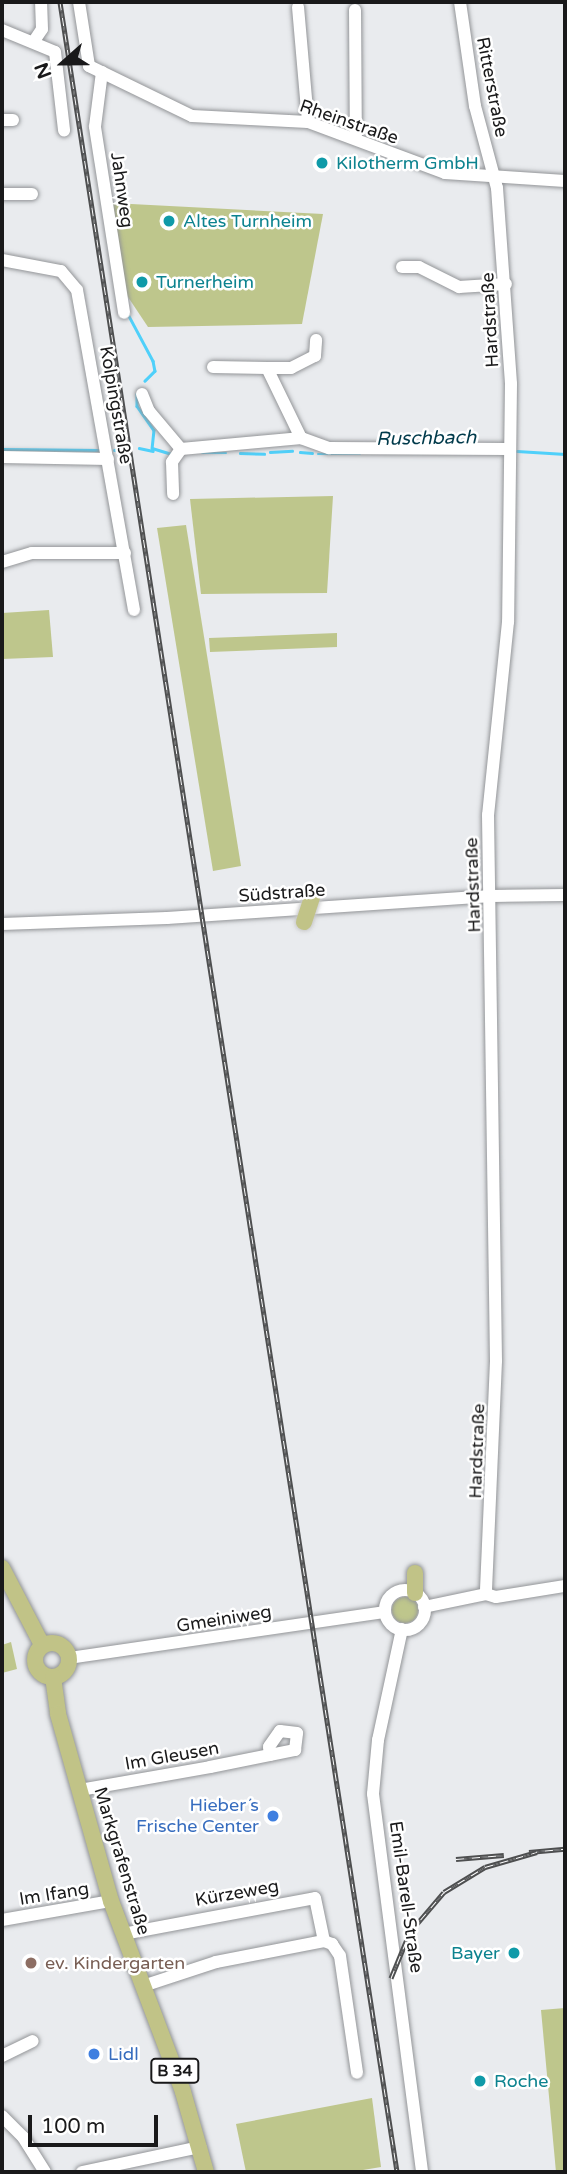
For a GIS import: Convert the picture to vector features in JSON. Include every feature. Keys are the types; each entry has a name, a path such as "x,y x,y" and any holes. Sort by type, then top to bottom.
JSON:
{"main road":[{"path":"304,922 312,897"},
{"path":"2,1568 43,1645"},
{"path":"409,1592 411,1573"},
{"path":"59,1644 69,1658 66,1668 53,1677 43,1675 35,1663 43,1645 59,1644"},
{"name":"Markgrafenstraße","path":"53,1677 58,1714 111,1901 200,2147 206,2172"}],"street":[{"path":"34,41 43,29 41,2"},
{"name":"Rheinstraße","path":"79,2 89,66 192,116 308,122 445,173 565,181"},
{"name":"Ritterstraße","path":"460,2 475,106 494,177"},
{"path":"298,7 308,122"},
{"path":"355,10 356,139"},
{"path":"2,30 34,41 55,52 64,130"},
{"name":"Jahnweg","path":"102,72 96,127 124,313"},
{"name":"Hardstraße","path":"486,1594 496,1361 489,776 508,622 510,449 506,284 494,177"},
{"path":"2,194 32,194"},
{"name":"Kolpingstraße","path":"2,260 56,269 74,284 134,610"},
{"path":"402,267 419,267 459,287 506,284"},
{"path":"213,367 291,368 315,356 316,340"},
{"path":"267,368 300,438"},
{"path":"142,394 149,411 181,449"},
{"path":"181,449 300,438 329,448 510,449"},
{"path":"173,494 172,462 181,449"},
{"path":"2,457 108,459"},
{"path":"2,562 32,553 125,553"},
{"name":"Südstraße","path":"2,924 167,918 491,896 565,895"},
{"path":"424,1607 486,1594 496,1597 565,1586"},
{"path":"409,1592 424,1607 420,1622 402,1629 391,1624 385,1612 387,1600 409,1592"},
{"name":"Gmeiniweg","path":"69,1658 385,1612"},
{"name":"Emil-Barell-Straße","path":"402,1629 378,1740 373,1794 422,2172"},
{"name":"Im Gleusen","path":"80,1790 270,1755"},
{"name":"Kürzeweg","path":"123,1934 315,1898 324,1941 332,1944 340,1956 357,2073"},
{"name":"Im Ifang","path":"2,1920 111,1901"},
{"path":"143,1986 216,1962 324,1941"},
{"path":"2,2056 33,2041"},
{"path":"2,2116 23,2137 45,2172"},
{"path":"82,2172 200,2147"}],"green space":[{"path":"112,203 323,214 302,324 148,327 126,294"},
{"path":"333,496 327,593 201,594 190,499"},
{"path":"186,525 241,866 213,871 157,528"},
{"path":"49,610 53,657 2,659 2,613"},
{"path":"337,633 337,647 210,652 209,638"},
{"path":"405,1597 414,1601 418,1610 414,1619 405,1623 396,1619 392,1610 396,1601"},
{"path":"11,1642 17,1669 2,1673 2,1645"},
{"path":"565,2008 565,2172 556,2172 541,2010"},
{"path":"372,2098 381,2167 351,2172 246,2172 236,2124"}],"waterway":[{"path":"129,316 153,361 155,371 145,381"},
{"path":"137,394 137,406 154,430 152,448 172,454"},
{"path":"114,450 126,448"},
{"path":"139,448 153,451"},
{"path":"2,449 98,450"},
{"path":"270,452 292,451"},
{"name":"Ruschbach","path":"517,451 565,454"},
{"path":"300,452 312,453"},
{"path":"202,453 226,453"},
{"path":"240,453 264,454"},
{"path":"318,454 360,454"}],"railway":[{"path":"60,2 397,2172"},
{"path":"529,1852 565,1849"},
{"path":"391,1978 410,1932 444,1892 485,1867 537,1852"},
{"path":"456,1859 504,1855"}],"place":[{"name":"Kilotherm GmbH","path":"322,163"},
{"name":"Altes Turnheim","path":"169,221"},
{"name":"Turnerheim","path":"142,282"},
{"name":"Hieber´s Frische Center","path":"273,1816"},
{"name":"Bayer","path":"514,1953"},
{"name":"ev. Kindergarten","path":"31,1963"},
{"name":"Lidl","path":"94,2054"},
{"name":"Roche","path":"480,2081"}]}
